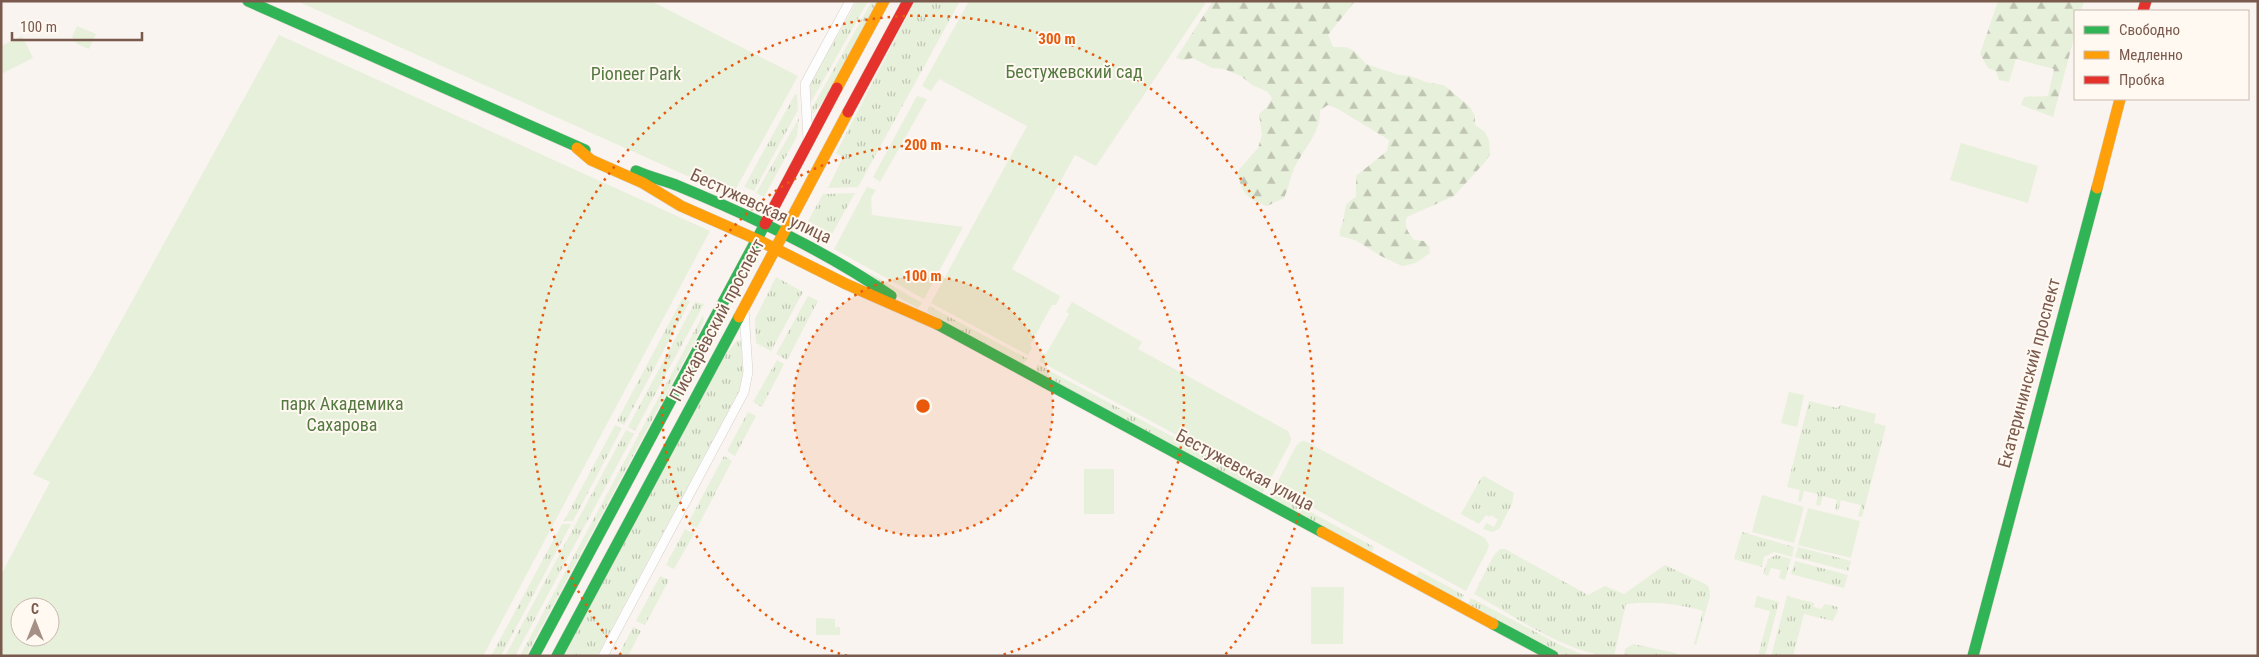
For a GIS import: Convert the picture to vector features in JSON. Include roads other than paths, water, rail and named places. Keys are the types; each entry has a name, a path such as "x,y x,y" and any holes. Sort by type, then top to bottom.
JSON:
{"street":[{"name":"Бестужевская улица","path":"248,1 577,148 595,153 647,176 680,187 784,234 856,271 894,299 914,309 920,315 1553,656"},
{"path":"808,142 805,84 850,1"},
{"name":"Пискарёвский проспект","path":"534,656 884,1"},
{"name":"Пискарёвский проспект","path":"557,656 908,1"},
{"name":"Екатерининский проспект","path":"1973,656 2120,100"},
{"name":"Бестужевская улица","path":"577,148 591,160 643,183 680,206 756,239 846,284 886,299 912,314 920,315"},
{"path":"603,656 744,392 748,372 744,309"}],"park label":[{"name":"Бестужевский сад","path":"1074,72"},
{"name":"Pioneer Park","path":"636,74"},
{"name":"парк Академика Сахарова","path":"342,414"}]}
